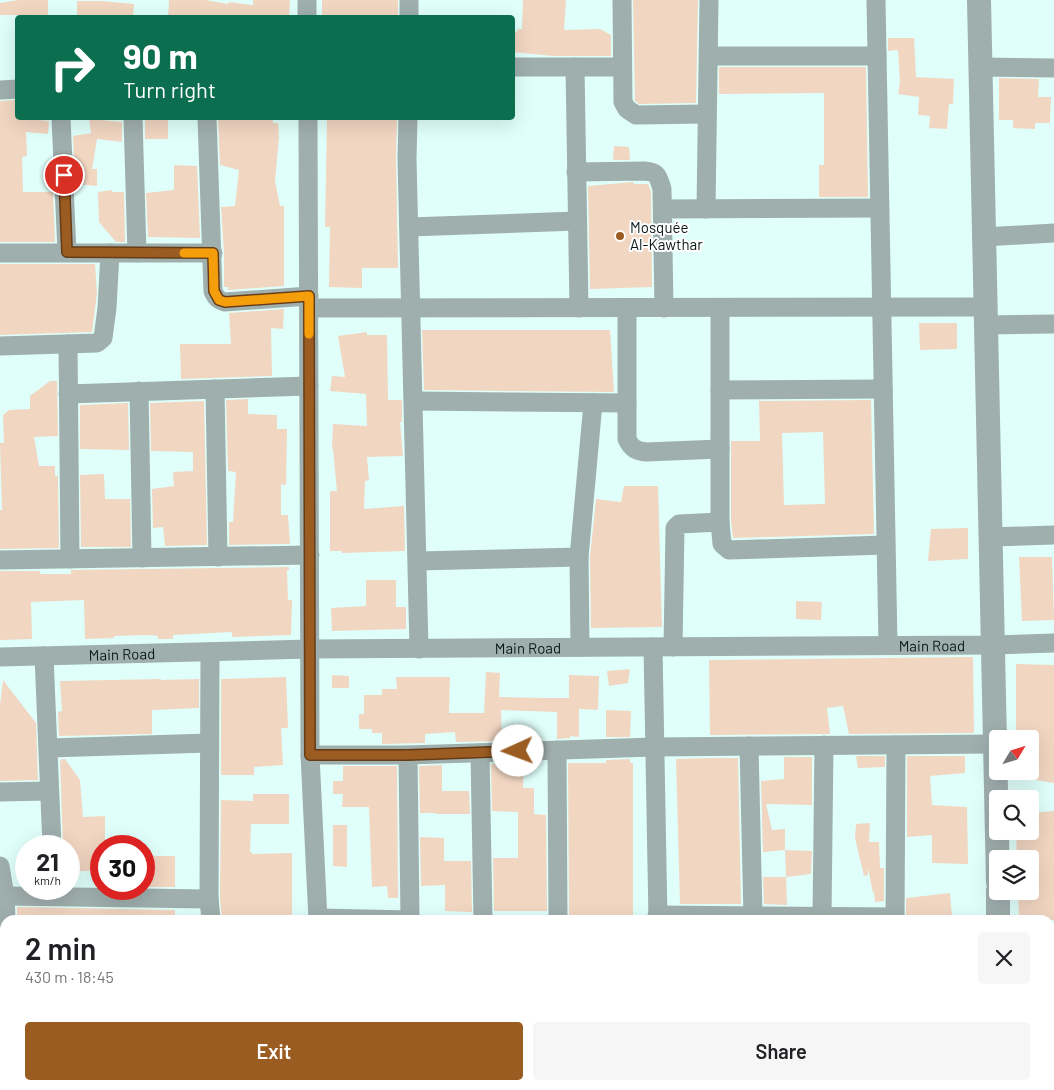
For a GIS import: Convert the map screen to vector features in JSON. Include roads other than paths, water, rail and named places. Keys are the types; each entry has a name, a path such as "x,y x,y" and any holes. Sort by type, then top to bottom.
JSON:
{"street":[{"path":"307,0 308,15"},
{"path":"409,0 409,15"},
{"path":"622,0 623,102 627,109 636,115 708,114"},
{"path":"706,209 710,0"},
{"path":"876,0 880,308 888,646"},
{"path":"979,0 994,730"},
{"path":"709,56 877,56"},
{"path":"515,67 622,68"},
{"path":"575,67 579,308"},
{"path":"980,67 1054,68"},
{"path":"0,90 15,90"},
{"path":"62,120 67,252"},
{"path":"134,120 137,253"},
{"path":"207,120 214,291 219,300 225,302 309,302 412,308 880,308 986,316 1054,324"},
{"path":"308,120 310,755 318,915"},
{"path":"408,120 419,648"},
{"path":"576,172 652,172 658,176 662,189 664,308"},
{"path":"662,209 879,208"},
{"path":"409,227 577,221"},
{"path":"984,237 1054,233"},
{"path":"0,253 213,253"},
{"path":"0,346 97,342 103,338 107,308 110,253"},
{"path":"627,308 627,439 630,446 639,451 720,450"},
{"path":"720,308 720,522 722,544 729,550 885,546"},
{"path":"68,344 70,559"},
{"path":"68,394 309,386"},
{"path":"215,389 218,557"},
{"path":"720,390 882,389"},
{"path":"139,391 142,558"},
{"path":"414,401 627,403"},
{"path":"580,647 579,557 593,403"},
{"path":"673,647 675,528 679,524 720,522"},
{"path":"990,537 1054,535"},
{"path":"0,560 310,555"},
{"path":"418,561 579,557"},
{"name":"Main Road","path":"0,657 310,649 888,646 1054,643"},
{"path":"653,647 657,915"},
{"path":"210,652 211,915"},
{"path":"44,656 51,835"},
{"path":"49,748 210,744"},
{"path":"310,755 408,755 654,747 989,744"},
{"path":"895,915 896,745"},
{"path":"748,746 754,915"},
{"path":"822,915 824,746"},
{"path":"557,750 558,915"},
{"path":"480,752 483,915"},
{"path":"408,755 411,915"},
{"path":"995,780 997,850"},
{"path":"0,792 49,791"},
{"path":"0,866 6,915"},
{"path":"80,893 209,899"},
{"path":"5,896 15,895"},
{"path":"998,900 998,915"}],"place":[{"name":"Mosquée Al-Kawthar","path":"620,236"}]}
